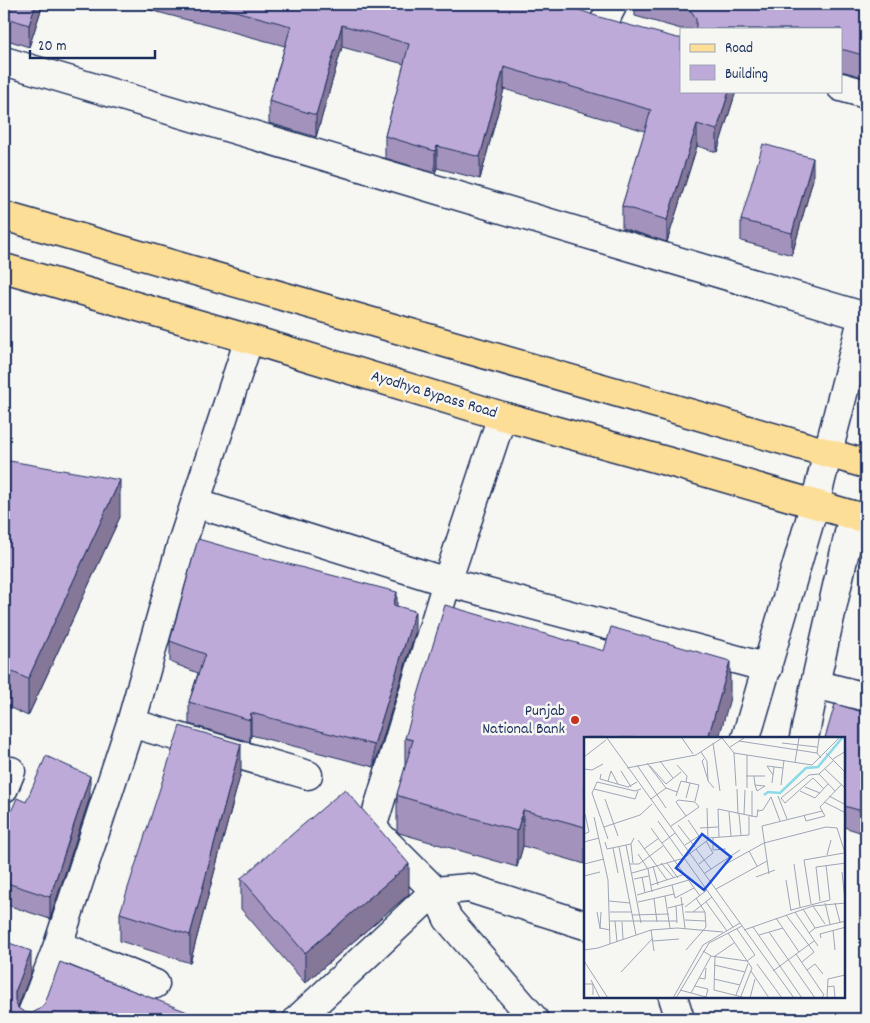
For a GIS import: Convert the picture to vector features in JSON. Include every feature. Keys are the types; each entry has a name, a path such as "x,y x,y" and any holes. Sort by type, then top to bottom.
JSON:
{"main road":[{"path":"4,216 866,464"},
{"name":"Ayodhya Bypass Road","path":"4,268 502,416 860,517"}],"street":[{"path":"576,14 608,14 629,31"},
{"path":"4,61 865,315 815,503 746,737"},
{"path":"842,88 866,94"},
{"path":"30,1019 58,945 131,723 180,546 248,339"},
{"path":"502,416 447,582 372,828 435,891 448,919 534,1019"},
{"path":"195,503 447,582 768,668"},
{"path":"804,737 815,684 860,517"},
{"path":"815,684 866,697"},
{"path":"131,723 308,775"},
{"path":"298,1019 435,891 469,888 584,925"},
{"path":"58,945 155,984"},
{"path":"673,998 680,1019"}],"building":[{"path":"4,4 36,4 29,25 4,17"},
{"path":"209,4 563,4 599,17 680,38 680,92 729,92 717,130 697,124 667,220 622,206 651,110 504,67 480,157 437,146 435,151 385,136 409,44 342,25 316,115 269,101 291,26"},
{"path":"670,4 866,4 866,56 842,50 842,28 696,28 696,19 692,12"},
{"path":"763,144 813,158 792,233 741,220"},
{"path":"4,460 120,480 28,679 4,668"},
{"path":"198,539 397,592 393,605 415,611 374,745 251,713 250,720 189,702 205,654 170,641"},
{"path":"445,605 604,651 611,627 730,661 708,737 584,737 584,827 523,810 517,831 399,796 397,794 413,740 405,738"},
{"path":"835,704 866,713 866,812 845,806 845,737 825,737"},
{"path":"180,726 241,744 190,935 120,913"},
{"path":"46,756 90,776 50,897 4,882 4,828 17,798 26,802"},
{"path":"345,789 409,864 305,953 241,878"},
{"path":"4,941 31,951 15,992 18,1008 24,1012 32,1013 40,1009 45,1003 60,962 195,1015 193,1019 4,1019"}],"place":[{"name":"Punjab National Bank","path":"575,720"}]}
